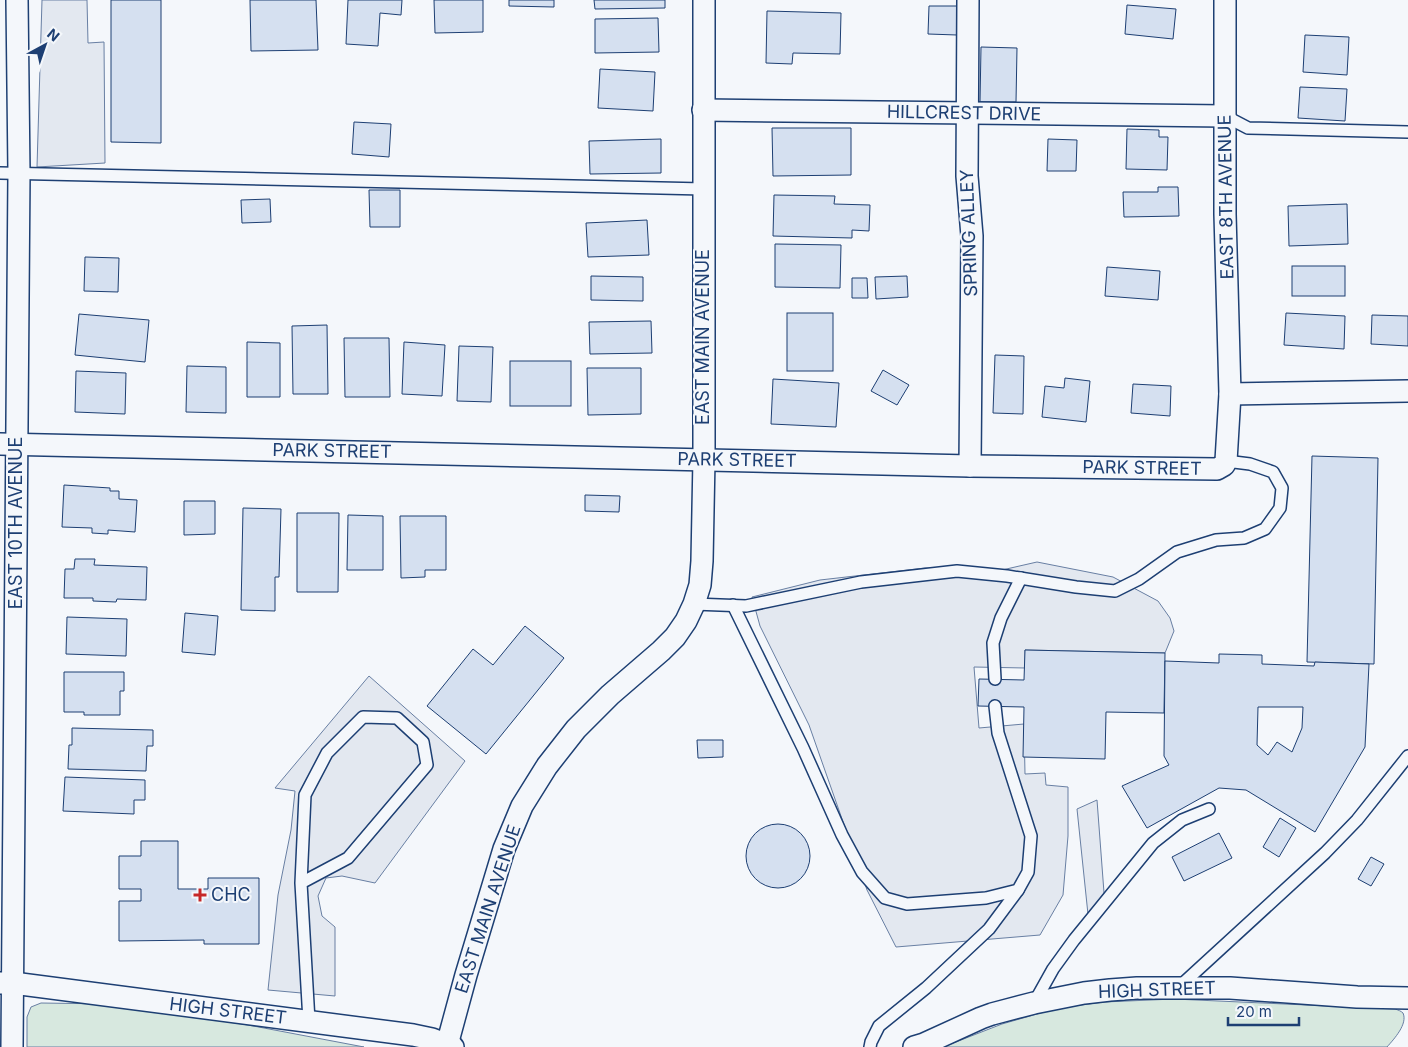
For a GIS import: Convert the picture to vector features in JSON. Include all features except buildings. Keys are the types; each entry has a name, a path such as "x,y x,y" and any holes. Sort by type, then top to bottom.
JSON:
{"street":[{"name":"EAST 10TH AVENUE","path":"12,1047 6,983 8,444 10,173 18,0"},
{"name":"EAST MAIN AVENUE","path":"450,1046 466,975 504,849 522,806 547,766 576,729 610,695 662,651 675,637 686,622 700,585 704,459 704,0"},
{"name":"SPRING ALLEY","path":"968,0 967,176 972,236 970,466"},
{"name":"EAST 8TH AVENUE","path":"1225,0 1226,214 1230,394"},
{"name":"HILLCREST DRIVE","path":"703,110 1225,116"},
{"path":"1230,394 1408,392"},
{"name":"PARK STREET","path":"8,444 970,466 1213,469 1223,466 1226,461 1230,394"},
{"name":"HIGH STREET","path":"6,983 423,1036 450,1046"},
{"name":"HIGH STREET","path":"914,1047 953,1032 981,1018 1034,1003 1101,991 1136,988 1230,988 1357,997 1408,998"}],"lane":[{"path":"1225,116 1248,128 1408,132"},
{"path":"10,173 704,188"},
{"path":"694,604 746,606 861,582 958,571 1115,591 1139,579 1177,552 1216,540 1244,538 1265,529 1280,508 1282,488 1273,472 1250,464 1226,461"},
{"path":"995,679 993,643 1001,618 1021,578"},
{"path":"733,605 804,748 842,835 862,872 885,898 907,904 986,898 1018,890"},
{"path":"870,1047 879,1026 926,988 990,929 1018,890 1028,872 1031,836 998,732 995,706"},
{"path":"301,882 348,858 427,765 423,742 397,718 363,717 327,753 305,795 301,882 309,1021"},
{"path":"1178,988 1332,847 1357,820 1408,756"},
{"path":"1034,1003 1053,969 1074,940 1153,843 1182,820 1209,809"}],"shaded area":[{"path":"42,0 87,0 88,43 104,42 105,163 37,167"},
{"path":"1037,562 1113,577 1158,601 1170,618 1174,631 1165,653 1025,650 1025,668 974,667 979,728 1024,724 1025,774 1045,773 1046,785 1068,787 1068,836 1063,895 1040,935 896,947 867,890 809,725 760,626 752,597 820,580 925,568 1002,570"},
{"path":"369,676 465,761 375,883 342,876 326,878 318,896 322,916 335,927 335,996 268,990 278,895 291,830 295,791 275,788"},
{"path":"1097,800 1105,906 1089,924 1077,809"},
{"path":"1174,999 1395,1009 1403,1013 1404,1022 1400,1031 1387,1047 943,1047 1002,1024 1058,1008 1104,1002"},
{"path":"41,1003 112,1004 248,1025 364,1047 27,1047 27,1017 31,1007"}],"place":[{"name":"CHC","path":"200,895"}]}
